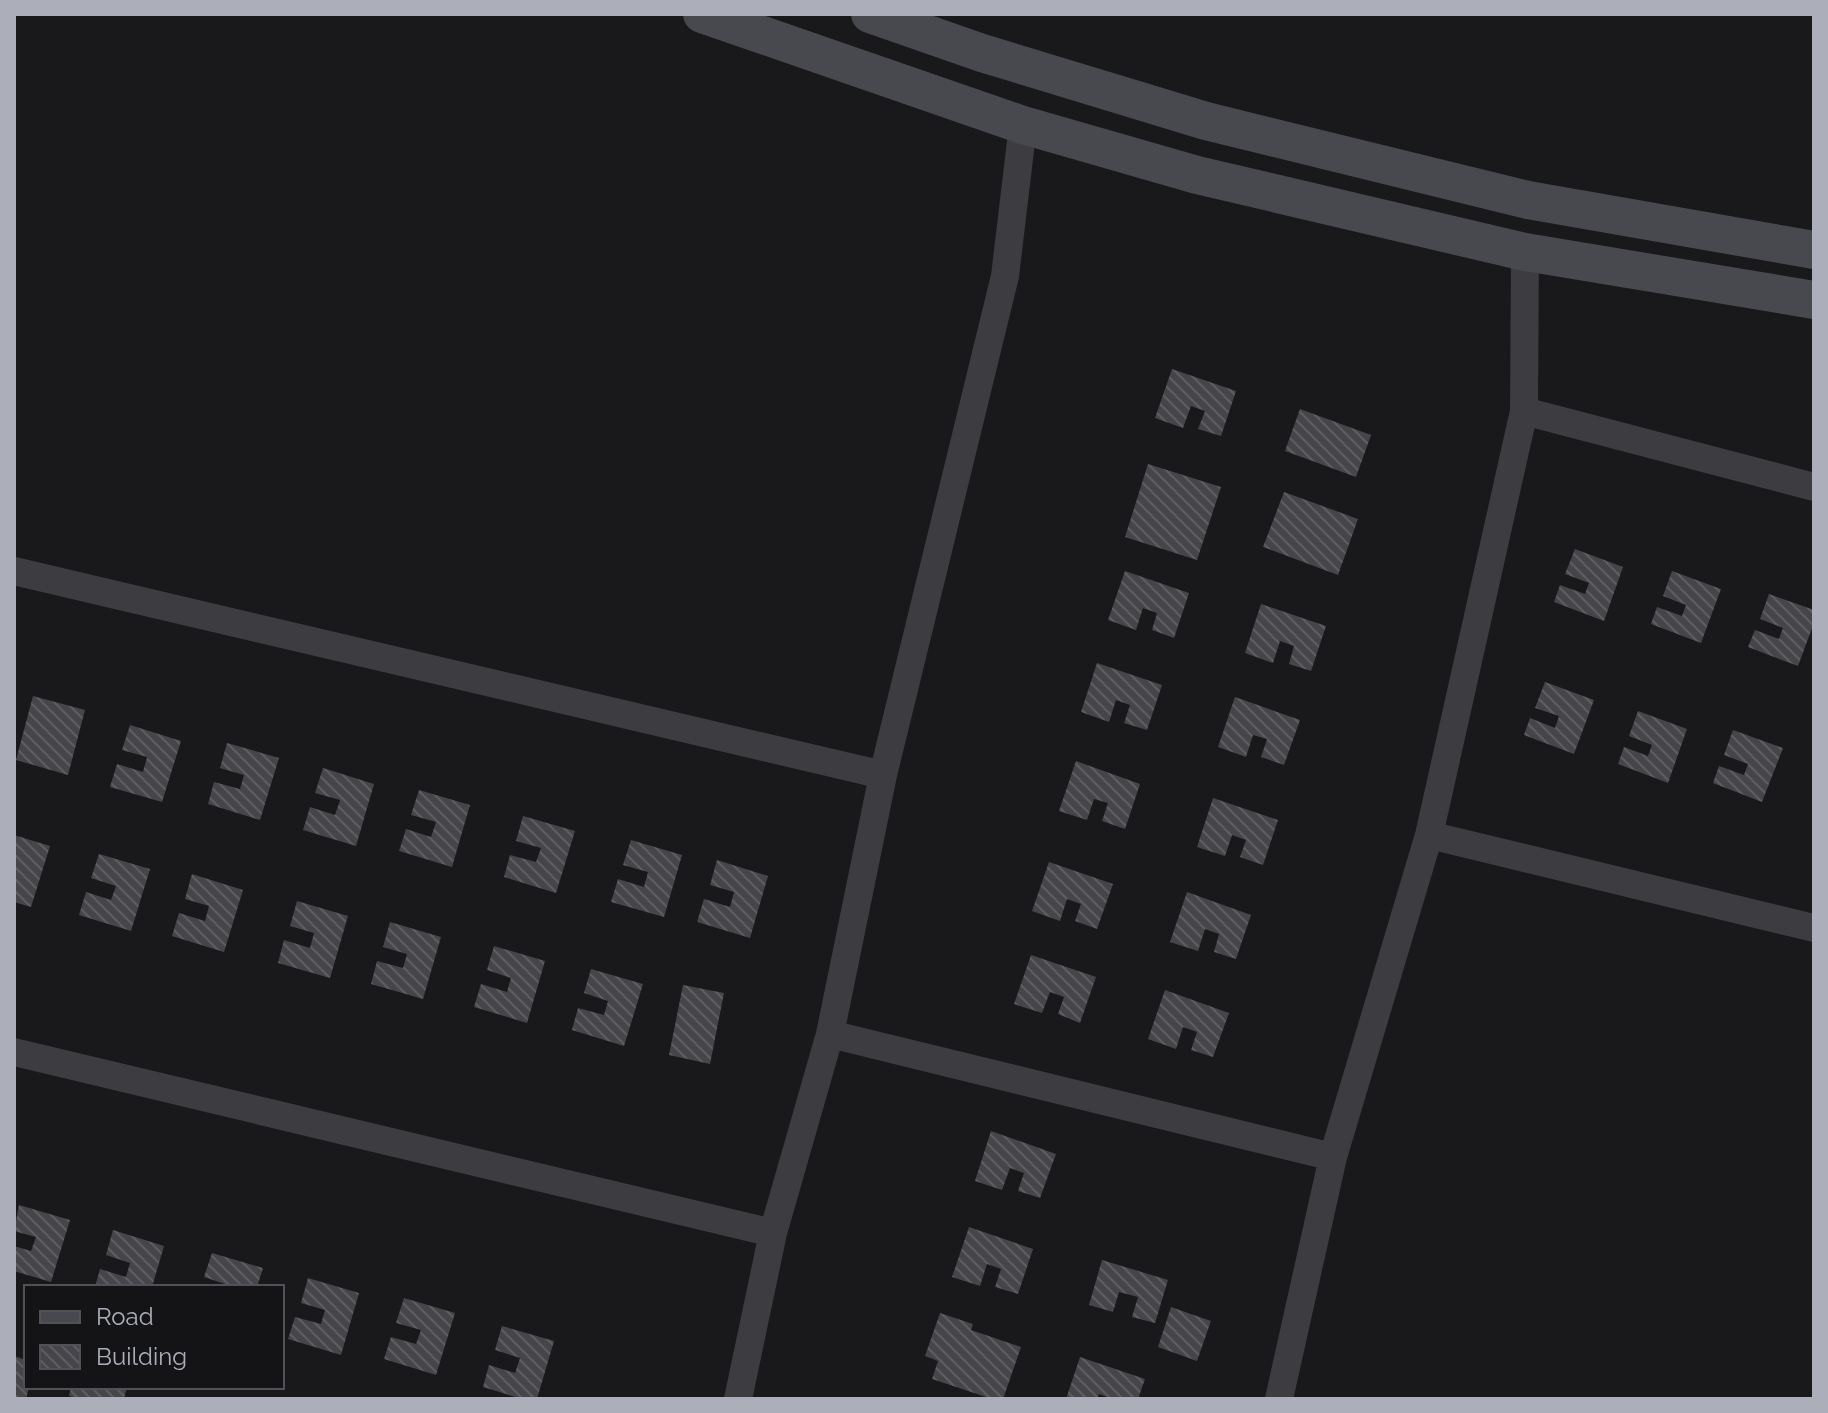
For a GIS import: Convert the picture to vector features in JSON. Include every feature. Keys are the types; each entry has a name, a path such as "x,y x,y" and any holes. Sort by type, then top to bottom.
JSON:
{"main road":[{"path":"702,14 1023,125 1197,175 1525,252 1814,300"},
{"path":"870,14 982,53 1206,121 1528,200 1814,250"}],"street":[{"path":"738,1399 773,1233 830,1034 883,775 1005,276 1023,125"},
{"path":"1279,1399 1333,1157 1429,835 1524,411 1525,252"},
{"path":"1524,411 1814,487"},
{"path":"14,571 883,775"},
{"path":"1429,835 1814,928"},
{"path":"830,1034 1333,1157"},
{"path":"14,1052 773,1233"}],"building":[{"path":"1172,369 1236,391 1221,436 1198,429 1205,411 1191,406 1183,428 1155,418"},
{"path":"1300,409 1371,435 1356,477 1285,451"},
{"path":"1148,464 1221,487 1197,560 1125,537"},
{"path":"1284,492 1358,519 1338,575 1263,547"},
{"path":"1575,549 1623,567 1604,621 1554,602 1560,585 1585,594 1589,583 1565,574"},
{"path":"1125,571 1189,593 1174,638 1152,630 1157,613 1143,608 1136,630 1108,620"},
{"path":"1672,571 1721,589 1701,643 1651,624 1657,607 1682,616 1686,605 1663,596"},
{"path":"1769,594 1814,610 1814,623 1798,666 1748,647 1755,630 1779,639 1783,628 1760,619"},
{"path":"1261,604 1326,626 1311,671 1289,664 1294,646 1280,641 1273,663 1245,653"},
{"path":"1097,663 1162,685 1147,730 1124,723 1130,705 1116,700 1109,722 1081,712"},
{"path":"1545,682 1594,700 1574,754 1524,735 1530,718 1555,728 1559,716 1535,708"},
{"path":"33,696 85,710 68,775 16,760"},
{"path":"1235,697 1300,720 1284,765 1261,757 1267,739 1253,735 1246,757 1218,747"},
{"path":"1638,711 1687,729 1668,783 1618,764 1624,747 1648,756 1652,745 1629,736"},
{"path":"130,725 181,741 162,802 110,787 117,764 143,772 147,757 122,750"},
{"path":"1733,730 1783,748 1762,802 1713,783 1719,766 1744,775 1748,764 1724,755"},
{"path":"227,743 279,758 260,820 208,804 214,782 240,789 244,775 220,768"},
{"path":"1076,761 1140,784 1125,829 1102,821 1108,803 1094,799 1087,820 1059,811"},
{"path":"323,768 374,784 356,846 303,830 310,807 335,815 340,800 315,793"},
{"path":"419,790 470,805 452,867 399,851 406,829 431,837 436,822 411,815"},
{"path":"1213,798 1278,820 1263,865 1240,857 1246,840 1232,835 1225,856 1197,847"},
{"path":"523,816 575,831 556,893 504,877 510,855 536,862 541,848 516,841"},
{"path":"14,835 50,846 31,907 14,902"},
{"path":"631,840 682,855 664,917 611,902 618,879 644,887 648,872 623,865"},
{"path":"99,854 150,869 131,931 79,915 86,892 111,900 116,886 91,878"},
{"path":"717,860 768,876 750,938 697,922 704,899 730,907 734,892 710,885"},
{"path":"1049,862 1113,884 1097,929 1075,921 1081,904 1067,899 1060,921 1032,911"},
{"path":"192,874 243,890 224,952 172,936 179,913 205,921 209,906 185,899"},
{"path":"1187,892 1251,915 1236,959 1214,952 1219,934 1205,929 1198,951 1170,942"},
{"path":"297,901 348,916 330,978 278,963 284,940 310,948 314,933 290,926"},
{"path":"390,922 441,937 423,999 371,984 377,961 403,968 407,954 383,947"},
{"path":"494,946 545,961 527,1023 474,1007 481,984 507,992 511,978 487,970"},
{"path":"1031,955 1096,977 1080,1023 1058,1014 1064,997 1050,992 1042,1013 1014,1004"},
{"path":"591,969 643,984 624,1046 572,1030 578,1008 604,1015 608,1001 584,993"},
{"path":"683,985 724,993 710,1064 669,1055"},
{"path":"1165,990 1229,1013 1213,1057 1191,1050 1197,1032 1183,1027 1176,1049 1148,1039"},
{"path":"991,1131 1056,1154 1040,1198 1018,1191 1024,1173 1010,1168 1002,1190 975,1181"},
{"path":"19,1205 70,1220 51,1282 14,1271 14,1246 31,1251 36,1237 14,1231"},
{"path":"969,1227 1033,1249 1018,1294 995,1287 1001,1269 987,1264 980,1286 952,1277"},
{"path":"113,1230 164,1246 153,1285 96,1285 100,1269 126,1277 130,1263 106,1255"},
{"path":"212,1253 263,1268 258,1285 228,1285 204,1277"},
{"path":"1102,1260 1168,1280 1155,1323 1132,1317 1138,1297 1119,1292 1113,1312 1089,1305"},
{"path":"308,1278 359,1293 341,1355 288,1339 295,1317 321,1324 325,1310 301,1303"},
{"path":"404,1298 455,1313 436,1375 384,1359 391,1337 416,1344 421,1330 396,1323"},
{"path":"1171,1307 1211,1321 1197,1361 1158,1347"},
{"path":"940,1313 973,1324 971,1330 1021,1347 1003,1399 992,1399 932,1379 938,1361 925,1356"},
{"path":"502,1326 554,1341 537,1399 522,1399 483,1387 489,1365 515,1373 520,1358 495,1350"},
{"path":"14,1356 24,1359 24,1389 28,1389 26,1399 14,1399"},
{"path":"1080,1357 1145,1379 1138,1399 1113,1399 1099,1394 1097,1399 1066,1399"},
{"path":"71,1389 126,1389 124,1399 79,1399 69,1396"}]}
